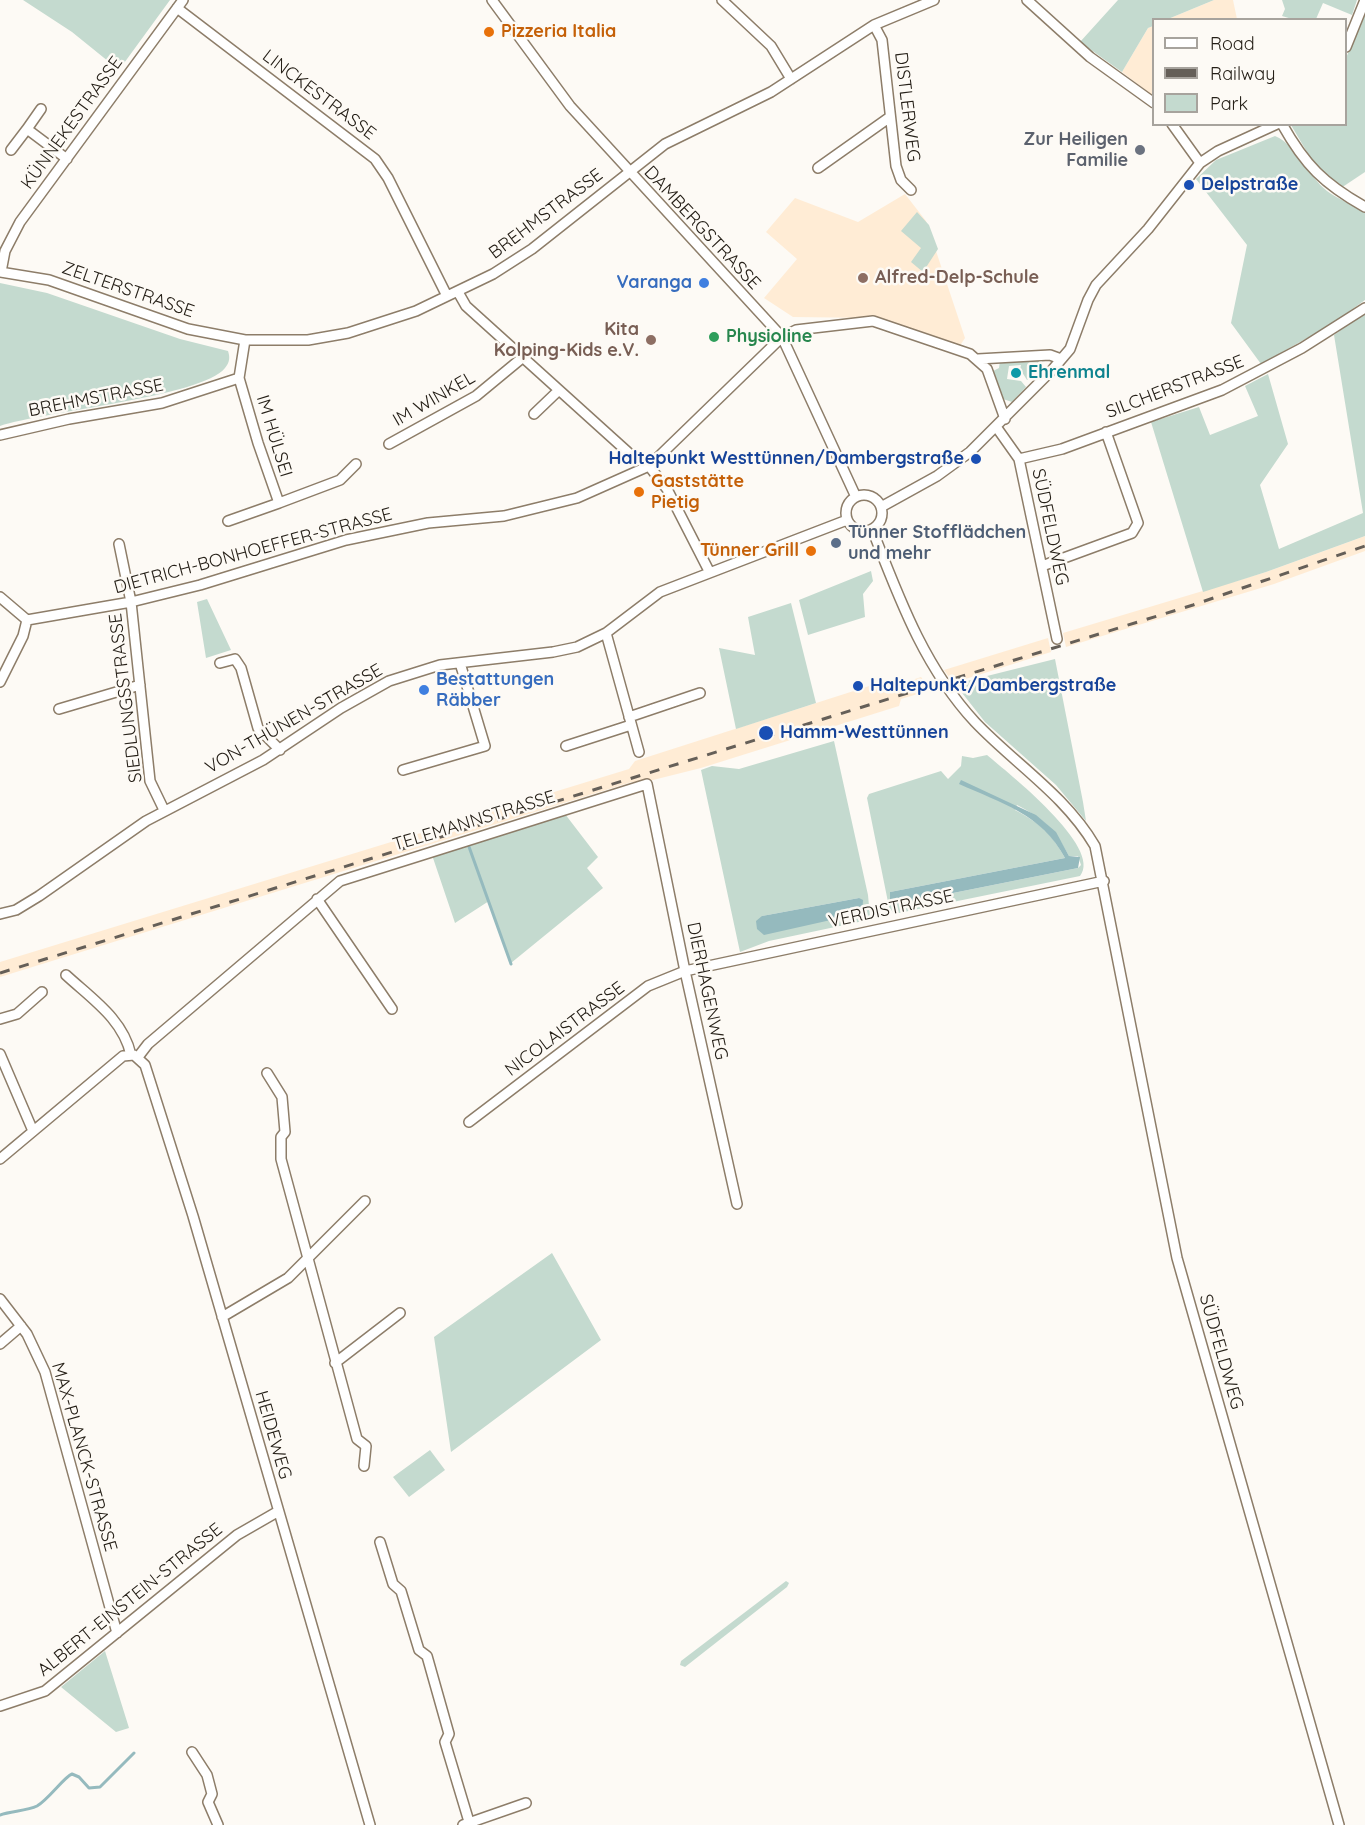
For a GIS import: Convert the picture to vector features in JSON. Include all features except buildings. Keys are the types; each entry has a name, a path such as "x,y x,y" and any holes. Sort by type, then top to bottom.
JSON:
{"street":[{"name":"DAMBERGSTRASSE","path":"492,0 563,98 629,173 782,337 856,497"},
{"path":"722,0 771,46 791,79"},
{"name":"BREHMSTRASSE","path":"245,340 308,340 348,333 387,322 458,292 493,274 532,249 677,137 771,92 874,25 934,0"},
{"path":"1027,0 1090,57 1152,102"},
{"path":"1347,45 1365,0"},
{"name":"KÜNNEKESTRASSE","path":"1,272 5,251 20,222 180,4"},
{"name":"LINCKESTRASSE","path":"180,4 375,159 388,178 447,296"},
{"name":"DISTLERWEG","path":"874,25 882,40 896,166 901,180 911,190"},
{"path":"11,150 41,109"},
{"path":"818,168 890,117"},
{"path":"1173,126 1200,163"},
{"path":"880,507 937,476 997,428 1061,359 1075,339 1088,300 1096,285 1148,229 1200,163 1224,147 1272,126"},
{"path":"1283,126 1299,154 1322,179 1365,207"},
{"path":"27,129 67,159"},
{"name":"ZELTERSTRASSE","path":"1,272 49,280 188,329 245,340"},
{"path":"458,292 466,306 558,391 631,455 649,466 667,489 709,571"},
{"name":"SILCHERSTRASSE","path":"1019,459 1062,449 1232,385 1302,348 1365,308"},
{"path":"782,337 796,330 873,321 978,359 1050,355 1061,359"},
{"name":"DIETRICH-BONHOEFFER-STRASSE","path":"27,620 131,602 200,585 346,540 428,522 504,516 577,498 649,466 782,337"},
{"path":"239,378 245,340"},
{"name":"IM WINKEL","path":"389,444 476,396 522,358"},
{"path":"978,359 987,369 1005,419"},
{"name":"BREHMSTRASSE","path":"0,435 69,418 162,403 239,378"},
{"name":"IM HÜLSEI","path":"239,378 279,503"},
{"path":"534,414 558,391"},
{"name":"SÜDFELDWEG","path":"997,428 1019,459 1057,639"},
{"path":"1042,566 1132,533 1137,529 1138,523 1106,432"},
{"name":"IM HÜLSEI","path":"228,520 340,480 356,464"},
{"path":"856,497 870,497 880,507 880,522 872,529 858,530 847,520 847,509 856,497"},
{"name":"VON-THÜNEN-STRASSE","path":"0,914 11,912 39,896 164,810 280,750 341,708 389,681 431,667 577,647 606,633 660,592 709,571 847,520"},
{"name":"SÜDFELDWEG","path":"872,529 890,579 915,634 946,687 991,738 1055,794 1075,816 1095,846 1104,881 1177,1258 1339,1825"},
{"name":"SIEDLUNGSSTRASSE","path":"119,544 131,602 150,781 164,810"},
{"path":"0,597 27,620 23,636 0,682"},
{"path":"606,633 639,752"},
{"path":"220,663 235,659 241,668 258,728 280,750"},
{"path":"403,770 484,746 460,663"},
{"path":"59,709 140,685"},
{"path":"566,746 700,693"},
{"name":"TELEMANNSTRASSE","path":"0,1160 123,1056 134,1056 340,880 647,784"},
{"name":"DIERHAGENWEG","path":"647,784 685,971 738,1204"},
{"name":"VERDISTRASSE","path":"685,971 1104,881"},
{"path":"317,899 392,1009"},
{"name":"NICOLAISTRASSE","path":"469,1122 648,986 685,971"},
{"name":"HEIDEWEG","path":"66,975 118,1023 134,1056 145,1065 153,1083 370,1825"},
{"path":"0,1019 17,1014 42,992"},
{"path":"0,1054 33,1131"},
{"path":"267,1073 282,1097 285,1132 280,1137 281,1159 357,1439 366,1446 364,1466"},
{"path":"222,1317 288,1278 365,1201"},
{"name":"MAX-PLANCK-STRASSE","path":"0,1299 21,1326 45,1372 117,1633"},
{"path":"335,1363 400,1313"},
{"path":"0,1344 21,1326"},
{"name":"ALBERT-EINSTEIN-STRASSE","path":"0,1706 45,1691 237,1535 278,1512"},
{"path":"380,1542 393,1584 401,1592 418,1650 427,1656 449,1734 445,1742 468,1824 526,1803"},
{"path":"192,1752 207,1775 212,1794 208,1802 218,1825"}],"shaded area":[{"path":"1214,0 1233,0 1237,18 1170,18"},
{"path":"1152,26 1152,95 1122,72 1148,28"},
{"name":"Alfred-Delp-Schule","path":"905,194 926,221 965,338 959,347 874,318 793,317 764,298 797,259 766,232 795,198 858,222"},
{"path":"1365,536 1365,551 1274,584 1066,647 1063,633 1266,572"},
{"path":"1048,638 1051,652 953,683 944,670"},
{"path":"921,677 931,690 901,699 899,706 701,768 637,784 632,782 0,977 0,962 629,769 635,761 888,680 894,686"}],"green space":[{"path":"23,0 170,0 119,70 72,32"},
{"path":"1118,0 1214,0 1170,18 1152,18 1152,26 1148,28 1122,72 1080,42"},
{"path":"1282,0 1357,0 1352,15 1323,3 1316,18 1289,18 1282,16 1285,9"},
{"path":"1365,13 1365,172 1341,188 1317,169 1292,126 1347,126 1347,56"},
{"path":"1275,136 1290,147 1327,191 1365,212 1365,300 1332,324 1261,364 1231,323 1247,245 1196,179 1216,160"},
{"path":"917,212 929,225 938,249 923,272 911,262 921,248 901,231"},
{"path":"0,283 47,293 180,339 228,351 229,362 225,368 211,378 186,387 0,426"},
{"path":"1365,312 1365,536 1203,592 1151,422 1199,407 1210,435 1258,416 1245,386 1268,374 1288,444 1260,485 1279,549 1363,513 1334,335"},
{"path":"1041,359 1041,365 1045,368 1027,380 1020,369 1021,365 1009,366 1007,379 1021,381 1026,387 1012,402 1003,399 993,371 999,368 1000,361"},
{"path":"871,571 873,581 863,594 865,617 808,635 799,600"},
{"path":"207,599 231,650 206,658 197,602"},
{"path":"791,603 816,703 736,729 719,648 755,655 748,617"},
{"path":"1055,659 1086,821 1056,785 985,722 955,684"},
{"path":"834,741 868,895 870,917 868,920 769,941 740,952 701,770 712,766 739,769","holes":["859,898 862,913 762,916"]},
{"path":"987,755 1050,811 1078,848 1084,863 1080,876 894,914 889,907 867,798 869,794 941,771 948,779 961,766 962,756 973,758","holes":["1017,805 1048,826 1069,856 1078,856 1081,865 1078,868 893,905 890,892 1065,858 1044,830 1015,810"]},
{"path":"565,814 598,857 587,868 603,888 511,963 489,901 455,923 432,855"},
{"path":"552,1253 601,1340 451,1452 434,1337"},
{"path":"430,1450 445,1470 409,1497 393,1477"},
{"path":"786,1581 789,1583 787,1587 685,1667 680,1665 681,1661"},
{"path":"105,1651 129,1728 116,1732 61,1687"}],"water":[{"path":"961,780 1036,815 1056,832 1069,856 1080,857 1078,868 893,905 890,903 890,892 1065,858 1056,843 1032,820 1005,804 959,784"},
{"path":"859,898 863,900 862,913 764,935 757,929 756,921 762,916"}],"waterway":[{"path":"468,844 511,964"},
{"path":"0,1815 37,1806 72,1774 79,1777 89,1788 100,1787 134,1753"}],"railway":[{"path":"0,973 1193,605 1365,546"}],"place":[{"name":"Pizzeria Italia","path":"489,32"},
{"name":"Zur Heiligen Familie","path":"1140,150"},
{"name":"Delpstraße","path":"1189,185"},
{"name":"Alfred-Delp-Schule","path":"863,278"},
{"name":"Varanga","path":"704,283"},
{"name":"Physioline","path":"714,337"},
{"name":"Kita Kolping-Kids e.V.","path":"651,340"},
{"name":"Ehrenmal","path":"1016,373"},
{"name":"Haltepunkt Westtünnen/Dambergstraße","path":"976,459"},
{"name":"Gaststätte Pietig","path":"639,492"},
{"name":"Tünner Stofflädchen und mehr","path":"836,543"},
{"name":"Tünner Grill","path":"811,551"},
{"name":"Haltepunkt/Dambergstraße","path":"858,686"},
{"name":"Bestattungen Räbber","path":"424,690"},
{"name":"Hamm-Westtünnen","path":"766,733"}]}
